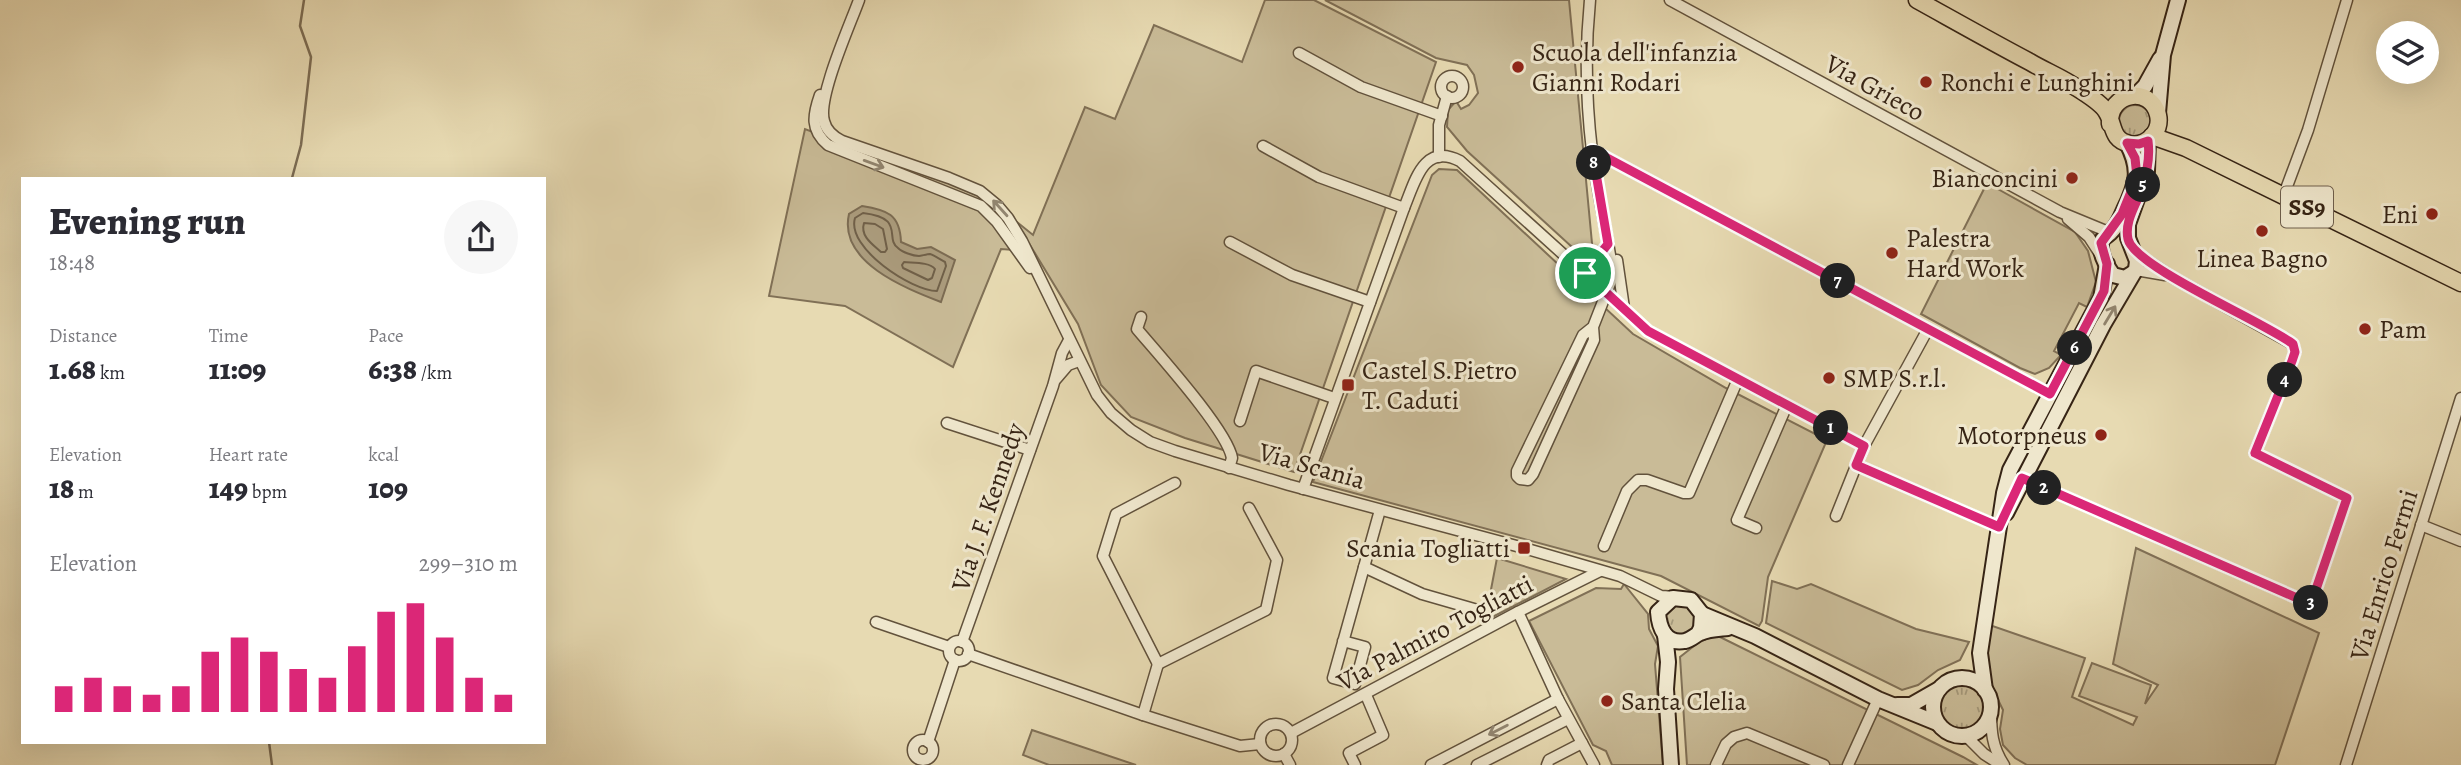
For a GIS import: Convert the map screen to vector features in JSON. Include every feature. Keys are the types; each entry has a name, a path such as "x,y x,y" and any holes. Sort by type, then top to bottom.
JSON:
{"main road":[{"path":"1917,0 2076,87 2106,111 2115,136 2127,143 2139,144 2150,139"},
{"path":"1885,702 1911,705 1958,679 1974,659 1983,633 2010,470 2134,271 2137,261 2129,242 2128,224 2147,171 2150,139 2162,121 2163,55 2178,0"},
{"path":"2110,124 2110,113 2145,86 2163,55"},
{"path":"2076,87 2149,101 2162,121"},
{"name":"SS9","path":"2162,121 2461,280"},
{"name":"SS9","path":"2150,139 2186,148 2461,280"},
{"path":"2127,143 2135,158 2137,177 2122,214 2111,233 2101,243 2106,263 2112,273 2127,277 2134,271"},
{"path":"2111,233 2120,233 2129,242"},
{"path":"1999,527 2104,291 2106,263"},
{"path":"1671,765 1666,689 1668,662 1665,635 1659,624 1658,612 1667,601 1679,597"},
{"name":"Via Scania","path":"1679,597 1691,600 1702,614 1771,644 1885,702 1937,723 1950,734 1966,736"},
{"path":"1668,662 1692,637 1703,621 1702,614"},
{"path":"1665,635 1671,639 1692,637 1733,627"},
{"name":"Via Scania","path":"1983,633 1980,653 1990,711"},
{"path":"1958,679 1973,681 1985,690"},
{"path":"1937,723 1933,705 1940,688"},
{"path":"1966,736 1982,727 1990,711"}],"street":[{"name":"Via Scania","path":"859,0 816,107 814,118 818,136 836,150 981,206 997,222 1045,289 1097,395 1111,413 1131,429 1150,442 1229,468 1620,576 1661,596 1679,597"},
{"path":"1590,0 1587,60 1592,150 1612,267 1611,281 1593,327 1594,340 1536,467 1528,480 1520,479 1517,471 1544,412 1583,335 1593,327"},
{"name":"Via Grieco","path":"1670,0 2060,212"},
{"path":"2286,189 2308,130 2347,0"},
{"path":"1299,53 1361,87 1442,116"},
{"path":"1439,157 1438,132 1447,96"},
{"path":"1263,146 1319,177 1404,208"},
{"path":"1592,150 2056,398"},
{"path":"1303,489 1419,171 1424,163 1439,157 1452,157 1460,161 1648,331 1864,446"},
{"path":"2060,212 2111,233"},
{"path":"2060,212 2089,237 2106,263"},
{"path":"1230,242 1292,275 1370,302"},
{"path":"2022,478 2311,604 2347,498 2255,453 2292,361 2295,352 2293,344 2172,276 2142,257 2129,242"},
{"path":"1585,273 1608,244"},
{"path":"1608,244 1617,258 1623,308"},
{"path":"2134,271 2172,276"},
{"path":"1141,317 1137,329 1175,374 1226,443 1232,458 1229,468"},
{"path":"1836,516 1864,446 1928,329"},
{"name":"Via J. F. Kennedy","path":"962,642 1053,386 1062,353 1069,340"},
{"path":"1053,386 1061,371 1079,361"},
{"path":"1240,421 1256,371 1334,398"},
{"path":"1604,546 1628,491 1638,480 1647,480 1684,494 1689,493 1738,379"},
{"name":"Via Enrico Fermi","path":"2346,765 2461,398"},
{"path":"1756,528 1737,520 1787,405"},
{"path":"947,423 1030,450"},
{"path":"1856,465 1999,527"},
{"path":"1143,715 1158,664 1103,556 1116,514 1175,483"},
{"path":"1158,664 1266,610 1277,560 1249,508"},
{"path":"1343,641 1365,647 1355,684 1333,678 1343,641 1380,510"},
{"path":"2421,525 2461,541"},
{"path":"1364,567 1422,594 1481,611"},
{"name":"Via Palmiro Togliatti","path":"1291,733 1600,571"},
{"path":"1643,589 1658,612"},
{"path":"1518,612 1558,699 1594,765"},
{"path":"876,622 950,647"},
{"path":"955,642 962,642 968,647 968,654 963,660 955,660 950,655 950,647 955,642"},
{"path":"968,654 1240,746 1261,744"},
{"path":"928,741 955,660"},
{"path":"1355,765 1349,753 1383,735 1366,695"},
{"path":"1431,765 1558,699"},
{"path":"1848,765 1885,702"},
{"name":"Via Scania","path":"1990,711 1992,736 2000,762"},
{"path":"1477,765 1569,719"},
{"path":"1270,725 1282,725 1291,733 1292,742 1284,754 1271,755 1261,744 1262,731 1270,725"},
{"path":"1716,765 1726,744 1734,737 1747,733 1824,765"},
{"name":"Via Scania","path":"1966,736 2000,762"},
{"path":"1547,765 1549,760 1582,743"},
{"path":"1284,754 1290,765"}],"green space":[{"path":"1265,0 1314,0 1436,62 1294,472 1185,438 1131,417 1101,385 1078,324 1030,245 1027,251 1001,249 953,367 845,306 769,296 805,129 986,197 1033,235 1085,107 1115,119 1154,25 1242,62"},
{"path":"1325,0 1569,0 1593,254 1584,258 1467,151 1447,127 1448,110 1456,101 1461,109 1469,105 1478,93 1474,75 1467,65 1436,58"},
{"path":"2135,105 2147,109 2151,121 2147,133 2135,137 2123,133 2119,121 2123,109"},
{"path":"1439,169 1457,170 1633,334 1726,388 1827,440 1768,577 1759,626 1661,576 1313,482 1432,175"},
{"path":"1987,183 2075,232 2088,251 2096,282 2087,307 2079,303 2054,351 2061,355 2049,368 2035,374 1921,314"},
{"path":"2136,548 2319,633 2275,765 2027,765 2015,758 2003,745 2000,729 2003,710 1977,657 1984,623 2085,658 2072,697 2133,725 2137,717 2079,696 2092,663 2151,685 2145,704 2158,685 2113,664"},
{"path":"1497,558 1566,579 1485,621"},
{"path":"1772,581 1797,589 1811,584 1916,629 1969,642 1960,660 1938,670 1918,685 1902,690 1766,623"},
{"path":"1624,584 1648,614 1649,629 1658,646 1655,664 1663,765 1612,765 1606,751 1593,745 1529,621 1596,588 1621,589"},
{"path":"1669,605 1690,605 1697,620 1688,633 1671,635 1662,615"},
{"path":"1716,635 1977,765 1687,765 1680,657 1699,642"},
{"path":"1962,684 1978,691 1985,707 1978,723 1962,730 1946,723 1939,707 1946,691"},
{"path":"1032,730 1136,765 1049,765 1023,755"}],"water":[{"path":"862,206 878,209 895,219 901,242 917,249 931,247 955,260 941,302 893,281 864,259 854,246 848,231 849,214"}],"waterway":[{"path":"292,177 301,145 311,57 300,26 304,0"},
{"path":"269,744 272,765"}],"place":[{"name":"Scuola dell'infanzia Gianni Rodari","path":"1518,67"},
{"name":"Ronchi e Lunghini","path":"1926,82"},
{"name":"Bianconcini","path":"2072,178"},
{"name":"Eni","path":"2432,214"},
{"name":"Linea Bagno","path":"2262,231"},
{"name":"Palestra Hard Work","path":"1892,253"},
{"name":"Pam","path":"2365,329"},
{"name":"SMP S.r.l.","path":"1829,378"},
{"name":"Castel S.Pietro T. Caduti","path":"1348,385"},
{"name":"Motorpneus","path":"2101,435"},
{"name":"Scania Togliatti","path":"1524,548"},
{"name":"Santa Clelia","path":"1607,701"}],"route":[{"path":"2148,141 2147,171 2128,224 2131,247 2172,276 2293,344 2295,352 2292,361 2255,453 2347,498 2311,604 2022,478 1999,527 1856,465 1864,446 1648,331 1585,273 1608,244 1592,150 2050,394 2104,291 2107,264 2101,243 2106,235 2111,233 2122,214 2137,177 2135,158 2127,143 2139,144 2148,141"}]}
